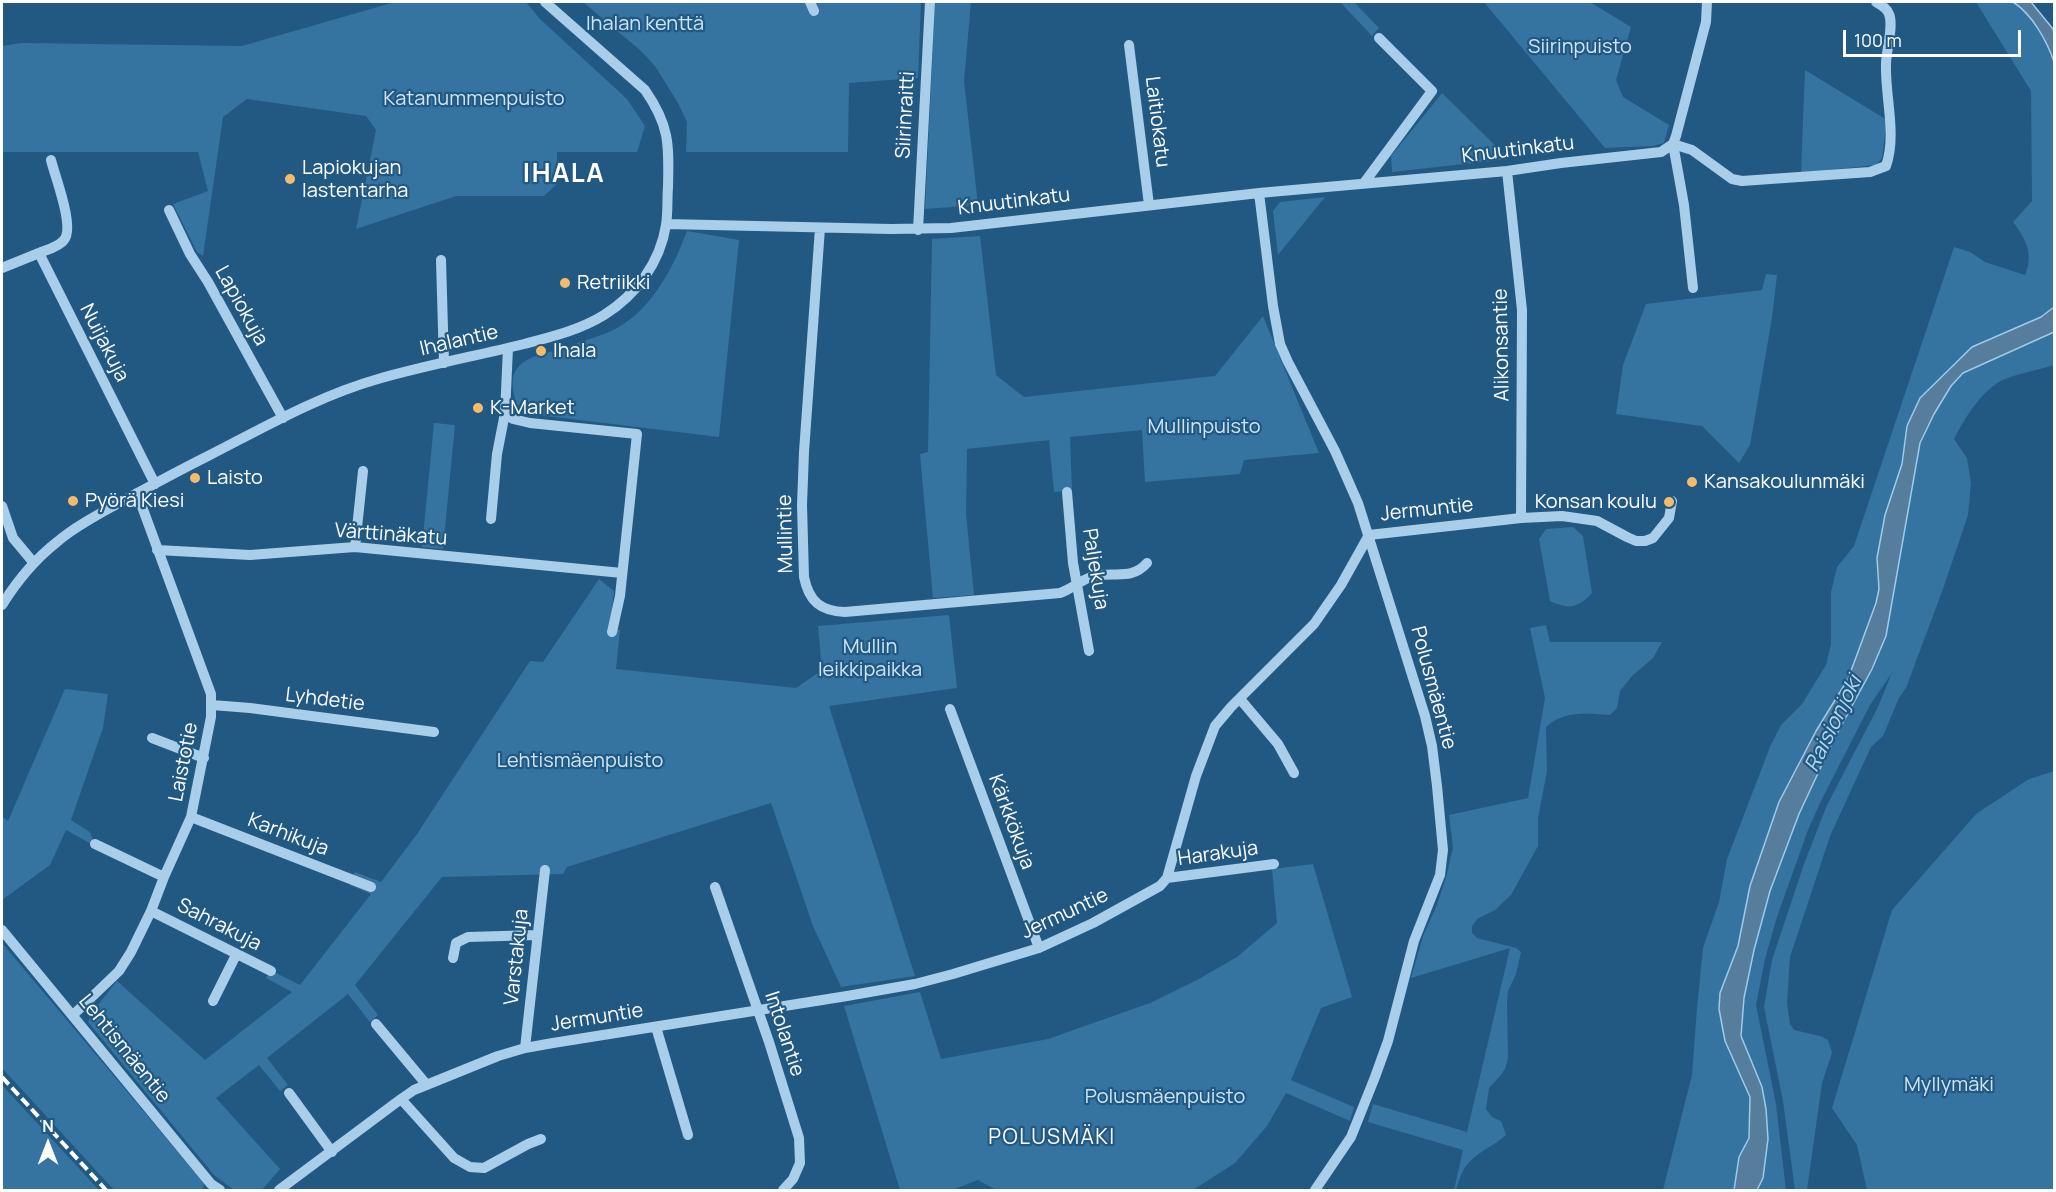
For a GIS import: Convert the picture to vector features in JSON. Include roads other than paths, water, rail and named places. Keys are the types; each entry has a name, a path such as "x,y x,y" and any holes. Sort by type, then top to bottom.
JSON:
{"street":[{"name":"Ihalantie","path":"2,605 33,562 58,540 137,493 283,418 330,395 357,385 508,348 574,329 604,315 626,298 657,256 666,224 669,145 662,118 645,90 545,2"},
{"name":"Siirinraitti","path":"918,230 930,2"},
{"path":"1693,288 1684,204 1673,144 1706,22 1707,2"},
{"path":"1673,144 1692,150 1732,179 1742,182 1870,172 1886,166 1891,133 1887,105 1886,64 1890,21 1889,12 1876,2"},
{"path":"1364,183 1432,91 1379,38"},
{"name":"Laitiokatu","path":"1129,45 1149,205"},
{"name":"Knuutinkatu","path":"666,224 918,230 1259,193 1507,171 1653,154 1668,149 1673,144"},
{"path":"2,268 65,240 68,233 67,218 51,160"},
{"name":"Alikonsantie","path":"1507,171 1522,310 1521,518"},
{"name":"Polusmäentie","path":"1259,193 1280,344 1335,452 1358,503 1369,535 1425,716 1432,746 1440,822 1442,862 1435,890 1414,941 1388,1041 1351,1137 1315,1191"},
{"name":"Lapiokuja","path":"169,210 184,244 208,282 283,418"},
{"name":"Mullintie","path":"820,228 802,506 804,577 806,589 812,599 831,612 845,612 1060,592 1095,576 1136,573 1147,563"},
{"name":"Nuijakuja","path":"39,253 155,484"},
{"path":"441,261 444,363"},
{"path":"491,519 497,454 505,413 508,348"},
{"path":"505,413 513,420 530,423 637,434 617,615 612,632"},
{"path":"355,547 363,471"},
{"name":"Paljekuja","path":"1067,492 1071,543 1089,651"},
{"name":"Laistotie","path":"73,1015 119,971 151,911 191,817 204,758 212,705 211,694 137,493"},
{"name":"Jermuntie","path":"279,1191 401,1099 426,1084 470,1066 525,1048 915,984 1039,948 1093,923 1160,886 1167,878 1210,736 1223,715 1321,614 1341,585 1369,535 1552,516 1580,517 1597,521 1636,541 1645,541 1653,538 1669,518 1672,501"},
{"path":"2,506 13,538 33,562"},
{"name":"Värttinäkatu","path":"157,550 250,555 355,547 622,573"},
{"path":"1240,699 1278,744 1294,773"},
{"name":"Lyhdetie","path":"212,705 434,732"},
{"name":"Kärkkökuja","path":"950,709 1039,948"},
{"path":"152,738 204,758"},
{"name":"Karhikuja","path":"191,817 371,886"},
{"path":"95,844 164,877"},
{"name":"Harakuja","path":"1167,878 1274,864"},
{"name":"Varstakuja","path":"525,1048 545,870"},
{"name":"Intolantie","path":"716,887 769,1042 801,1147 797,1171 783,1191"},
{"name":"Sahrakuja","path":"151,911 271,971"},
{"name":"Lehtismäentie","path":"2,930 211,1184 220,1191"},
{"path":"453,958 456,943 468,937 537,935"},
{"path":"213,1001 236,955"},
{"path":"376,1024 426,1084"},
{"path":"656,1027 688,1135"},
{"path":"289,1093 332,1152"},
{"path":"401,1099 454,1158 470,1167 484,1168 541,1139"}],"water":[{"path":"2013,2 2031,2 2053,29 2054,62 2038,29 2026,13"},
{"name":"Raisionjoki","path":"2054,307 2054,332 1963,373 1951,386 1920,443 1886,636 1872,669 1833,741 1799,814 1770,891 1754,950 1744,998 1741,1036 1762,1087 1768,1139 1763,1178 1757,1190 1734,1190 1739,1157 1749,1138 1750,1097 1725,1041 1719,1009 1720,993 1738,946 1750,886 1779,802 1816,731 1848,679 1876,603 1879,589 1877,558 1885,515 1902,464 1907,426 1920,398 1972,347 2041,317"}],"railway":[{"path":"2,1077 106,1190"}],"place":[{"name":"Lapiokujan lastentarha","path":"290,179"},
{"name":"Retriikki","path":"565,283"},
{"name":"Ihala","path":"541,351"},
{"name":"K-Market","path":"478,408"},
{"name":"Laisto","path":"195,478"},
{"name":"Kansakoulunmäki","path":"1692,482"},
{"name":"Pyörä Kiesi","path":"73,501"},
{"name":"Konsan koulu","path":"1669,502"}],"district":[{"name":"IHALA","path":"564,175"},
{"name":"POLUSMÄKI","path":"1052,1138"}],"park label":[{"name":"Ihalan kenttä","path":"645,24"},
{"name":"Siirinpuisto","path":"1580,47"},
{"name":"Katanummenpuisto","path":"474,99"},
{"name":"Mullinpuisto","path":"1204,427"},
{"name":"Mullin leikkipaikka","path":"870,658"},
{"name":"Lehtismäenpuisto","path":"580,761"},
{"name":"Myllymäki","path":"1949,1085"},
{"name":"Polusmäenpuisto","path":"1165,1097"}]}
